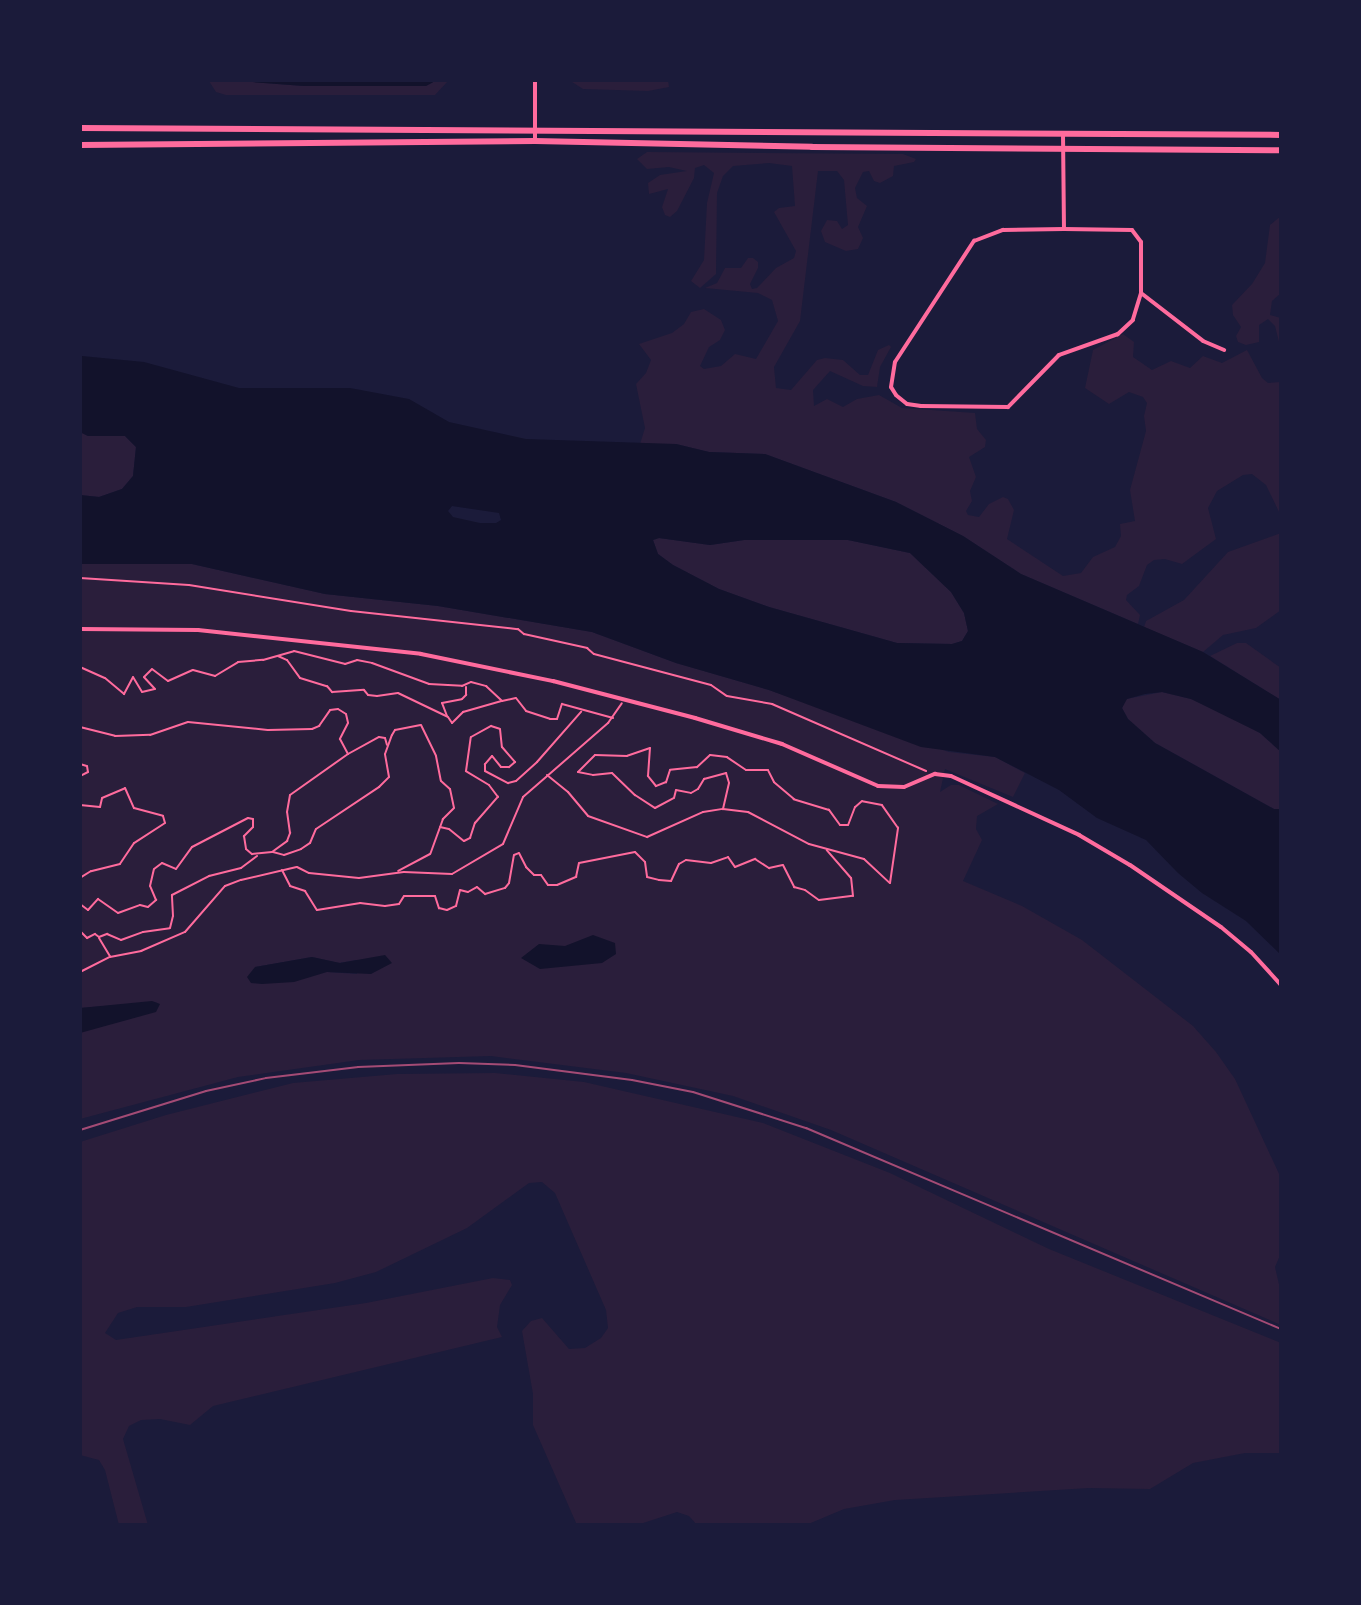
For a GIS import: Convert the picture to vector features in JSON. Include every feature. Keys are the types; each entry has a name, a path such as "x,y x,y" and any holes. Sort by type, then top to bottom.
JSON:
{"main road":[{"path":"80,128 1281,135"},
{"path":"80,145 535,141 1281,150"}],"street":[{"path":"535,80 535,141"},
{"path":"1063,134 1064,229"},
{"path":"1064,229 1132,230 1141,242 1141,293 1133,320 1118,334 1059,355 1008,407 921,406 907,404 896,395 891,387 895,362 974,241 1003,230 1064,229"},
{"path":"1141,293 1203,341 1224,350"},
{"path":"80,629 198,630 378,647 459,660 624,698 772,741 878,786 904,787 935,774 951,776 1008,800 1130,865 1221,927 1281,985"}],"path":[{"path":"80,578 189,585 336,609 518,629 524,634 587,648 594,654 711,685 727,696 772,704 935,774"},
{"path":"80,667 105,678 124,694 133,677 142,692 155,689 144,677 152,669 168,681 193,670 215,676 238,662 294,651 345,664 357,660 429,684 465,685 471,682 486,686 502,701"},
{"path":"278,656 287,660 300,678 327,686 332,692 364,690 368,695 377,696 398,693 448,717"},
{"path":"465,685 466,695 462,699 442,703 452,723 463,712 516,698 526,711 550,719 557,719 562,704 581,712 613,718"},
{"path":"80,972 110,957 141,951 185,932 197,914 225,886 282,870 297,867 309,873 359,878 395,873 452,874 481,860 503,844 523,797 613,718 624,698"},
{"path":"80,727 115,736 150,735 188,722 268,730 312,729 319,726 330,710 338,709 346,714 348,723 340,739 348,754"},
{"path":"440,827 449,829 464,841 470,838 475,823 498,797 489,785 466,771 471,737 491,726 500,729 502,747 515,762 509,767 501,767 492,756 485,764 485,771 508,783 516,781 559,741 581,712"},
{"path":"272,852 279,855 301,849 310,843 316,829 379,787 389,777 385,754 395,730 417,725 424,727 436,756 441,781 453,798 454,808 443,819 430,854 410,862 395,873"},
{"path":"99,937 107,934 121,940 143,932 152,933 161,927 170,928 172,895 209,876 241,868 259,854 272,852 287,841 290,833 287,812 290,795 348,754 379,737 385,738 388,746"},
{"path":"547,775 568,792 588,816 647,837 677,821 723,809 759,815 809,844 864,859 890,883 898,828 882,805 862,801 855,807 848,825 840,825 829,810 806,800 794,799 774,782 768,770 746,770 727,757 710,755 697,767 670,770 666,782 656,786 648,776 650,748 627,756 595,755 578,772 593,775 612,773 635,795 655,808 661,802 674,798 676,790 691,793 698,789 704,779 726,773 729,783 722,800 723,809"},
{"path":"80,764 87,766 88,772 80,776"},
{"path":"80,805 100,807 102,798 125,788 134,808 163,816 165,823 134,843 120,864 91,871 80,878"},
{"path":"80,904 88,910 98,899 118,913 140,905 148,907 156,900 150,886 154,869 162,863 176,869 192,847 248,818 253,819 253,827 243,842 246,849 259,854"},
{"path":"282,870 290,886 305,891 317,910 360,903 385,906 399,904 404,896 435,896 439,908 447,910 456,906 460,890 468,892 477,887 485,894 505,888 509,883 514,855 519,853 526,867 534,875 541,875 548,885 557,885 576,877 579,863 635,852 645,862 647,877 659,880 671,881 679,864 686,860 711,863 728,857 735,867 755,859 769,868 783,865 794,887 805,890 819,900 853,896 851,878 827,849"},
{"path":"80,931 87,938 95,934 99,937 110,957"}],"shaded area":[{"path":"226,80 437,80 426,86 304,86"},
{"path":"437,80 449,80 435,95 226,95 216,92 209,81 304,86 426,86"},
{"path":"569,80 668,80 669,87 648,91 583,89"},
{"path":"647,152 903,154 916,159 894,166 893,176 880,183 874,181 869,171 863,172 855,188 857,198 867,206 858,227 863,238 858,249 846,251 825,242 821,231 827,220 837,221 842,229 848,225 844,180 837,171 818,171 800,321 774,367 776,388 791,390 817,360 825,358 843,360 860,375 868,375 878,350 889,345 891,347 880,367 877,387 863,386 830,371 813,390 814,406 827,399 843,407 857,399 879,395 902,408 975,413 977,429 986,440 985,447 969,457 976,477 970,491 972,501 966,511 968,515 979,517 989,504 1003,497 1008,499 1014,510 1007,539 1063,576 1081,573 1093,557 1115,547 1121,536 1120,524 1135,521 1130,490 1146,431 1144,416 1147,403 1143,397 1129,392 1109,404 1085,388 1093,350 1123,334 1134,342 1133,357 1152,370 1171,361 1190,368 1203,356 1222,363 1247,350 1262,378 1268,383 1281,382 1281,516 1266,485 1252,474 1243,475 1217,491 1208,508 1216,539 1182,564 1165,559 1154,560 1147,565 1139,586 1127,595 1126,600 1140,615 1138,624 1021,574 963,536 896,502 765,454 709,452 676,444 640,444 645,428 636,384 646,373 651,360 639,344 672,333 684,324 691,312 704,309 721,320 725,330 720,340 709,347 700,366 704,369 721,366 735,354 756,359 778,321 772,300 758,293 705,288 717,283 725,268 741,268 748,258 753,258 758,262 758,268 750,284 752,289 757,288 776,268 794,258 796,251 774,212 779,208 795,206 792,166 769,163 733,166 723,176 717,193 716,274 700,288 691,281 704,260 707,203 714,173 704,165 695,168 694,178 677,211 670,217 665,215 662,207 668,189 649,194 648,183 660,175 687,171 669,167 647,169 637,159"},
{"path":"1281,216 1281,293 1272,301 1270,315 1281,318 1281,350 1275,326 1268,319 1259,325 1259,342 1246,345 1238,342 1236,336 1241,327 1233,315 1232,305 1252,284 1265,263 1270,225"},
{"path":"82,356 144,362 239,388 350,388 409,399 449,422 526,439 676,444 709,452 765,454 896,502 963,536 1021,574 1203,652 1281,700 1281,752 1260,733 1191,699 1162,692 1145,694 1127,699 1122,708 1128,719 1155,743 1274,809 1281,809 1281,955 1246,921 1202,893 1178,873 1146,840 1097,818 1059,790 995,757 921,747 769,690 676,663 592,632 438,606 325,594 192,564 80,564 80,495 99,497 122,489 133,476 136,447 125,436 88,436 80,432","holes":["452,506 499,513 501,520 480,523 453,517 448,511","659,538 710,545 744,540 848,540 910,553 951,592 964,613 968,631 962,641 952,644 897,643 769,607 719,589 673,565 658,554 653,540"]},
{"path":"80,432 88,436 125,436 136,447 133,476 122,489 99,497 80,495"},
{"path":"1281,533 1281,610 1256,628 1223,635 1203,652 1144,627 1146,621 1184,600 1228,552"},
{"path":"659,538 710,545 744,540 848,540 910,553 951,592 964,613 968,631 962,641 952,644 897,643 769,607 719,589 673,565 658,554 653,540"},
{"path":"80,564 192,564 325,594 438,606 592,632 676,663 769,690 949,752 995,757 1025,773 1013,797 945,769 940,792 951,785 959,785 998,804 977,816 976,829 982,840 963,881 1022,906 1082,940 1193,1026 1216,1052 1235,1079 1281,1178 1281,1253 1275,1267 1281,1293 1281,1325 831,1130 733,1096 626,1073 491,1056 359,1060 238,1077 80,1119 80,1033 157,1002 80,1008","holes":["312,957 339,963 356,960 357,974 255,967"]},
{"path":"1237,643 1246,643 1281,668 1281,700 1210,656"},
{"path":"1162,692 1191,699 1231,716 1260,733 1279,750 1281,809 1274,809 1155,743 1128,719 1122,708 1126,699"},
{"path":"593,935 615,943 616,954 602,963 540,969 521,958 539,944 565,946"},
{"path":"385,955 392,963 371,974 327,972 294,982 262,984 251,983 247,977 255,967 312,957 340,963"},
{"path":"152,1001 160,1004 156,1012 80,1033 80,1008"},
{"path":"495,1073 584,1082 763,1123 890,1173 1049,1249 1281,1343 1281,1453 1245,1453 1193,1463 1150,1489 1089,1488 895,1500 844,1509 806,1525 697,1525 689,1516 677,1512 637,1525 577,1525 533,1425 533,1394 522,1331 531,1321 542,1318 569,1349 585,1348 601,1338 608,1328 606,1310 555,1193 542,1182 529,1183 467,1228 376,1272 335,1283 186,1307 137,1307 118,1313 105,1333 116,1340 366,1303 493,1278 510,1280 512,1285 500,1305 497,1327 502,1337 213,1406 190,1425 160,1419 141,1420 129,1426 123,1439 148,1525 119,1525 105,1470 99,1460 80,1455 80,1142 166,1115 293,1083 397,1074"}],"railway":[{"path":"80,1130 206,1091 266,1078 358,1067 459,1063 515,1065 632,1080 693,1092 806,1128 1281,1329"}]}
